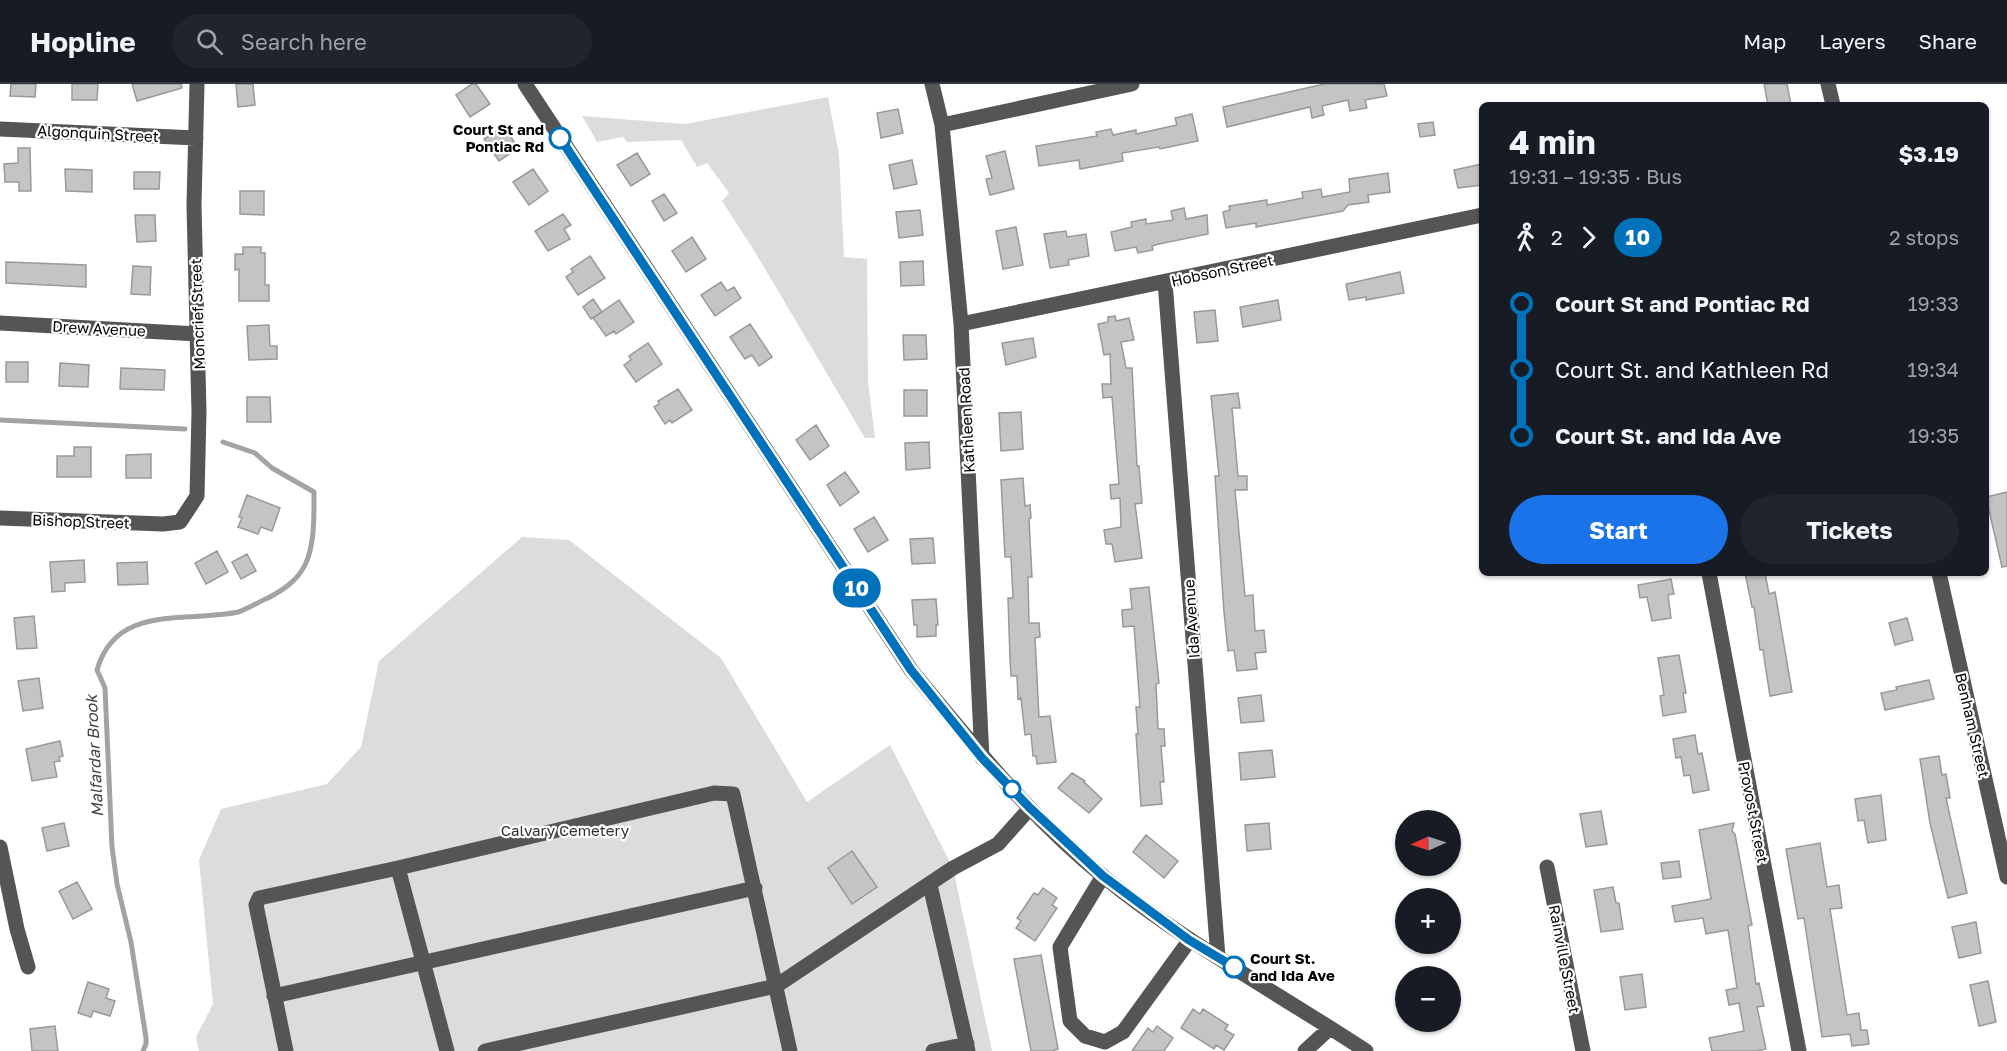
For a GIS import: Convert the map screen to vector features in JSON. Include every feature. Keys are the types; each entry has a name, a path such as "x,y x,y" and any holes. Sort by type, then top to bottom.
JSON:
{"street":[{"name":"Moncrief Street","path":"163,524 180,522 197,496 199,412 194,205 197,84"},
{"path":"525,84 911,670 982,758 1030,808 1103,876 1189,940 1366,1051"},
{"name":"Kathleen Road","path":"932,84 942,125 961,324 982,758"},
{"path":"942,125 1132,84"},
{"path":"1828,84 1832,102"},
{"name":"Algonquin Street","path":"0,129 196,138"},
{"name":"Hobson Street","path":"961,324 1479,216"},
{"name":"Ida Avenue","path":"1165,282 1218,957"},
{"name":"Drew Avenue","path":"0,323 198,334"},
{"name":"Bishop Street","path":"0,518 163,524"},
{"name":"Provost Street","path":"1710,576 1800,1051"},
{"name":"Benham Street","path":"1940,576 2007,877"},
{"path":"286,1051 256,905 259,898 398,868 714,793 733,794 789,1051"},
{"path":"485,1051 776,986 953,868 998,844 1030,808"},
{"path":"0,847 17,929 28,967"},
{"name":"Rainville Street","path":"1547,867 1583,1051"},
{"path":"398,868 447,1051"},
{"path":"1103,876 1060,947 1070,1021 1085,1036 1105,1042 1123,1032 1189,940"},
{"path":"930,885 968,1047 933,1051"},
{"path":"274,996 754,888"},
{"path":"1305,1051 1330,1028"}],"green space":[{"path":"828,97 839,154 844,257 867,259 868,382 875,438 865,438 755,252 722,201 729,193 707,163 697,167 681,140 627,142 623,137 597,142 582,116 685,124"},
{"name":"Calvary Cemetery","path":"522,537 569,540 721,658 807,802 890,745 953,868 992,1051 199,1051 196,1037 213,1004 199,860 221,809 327,784 361,747 379,661"}],"building":[{"path":"11,84 36,84 35,97 10,96"},
{"path":"72,84 98,84 97,100 72,100"},
{"path":"132,84 181,84 182,88 137,101"},
{"path":"236,84 253,84 255,105 238,107"},
{"path":"472,84 476,84 490,104 470,117 456,95"},
{"path":"1324,84 1384,84 1387,96 1365,100 1367,108 1350,111 1348,100 1322,106 1324,115 1312,118 1310,107 1227,127 1223,107"},
{"path":"1764,84 1787,84 1790,102 1767,102"},
{"path":"898,109 903,133 881,138 877,113"},
{"path":"1192,114 1198,141 1160,149 1159,147 1122,153 1123,161 1080,169 1079,160 1039,166 1036,146 1097,136 1096,132 1111,129 1113,135 1136,130 1136,134 1177,125 1175,118"},
{"path":"1433,122 1435,135 1420,137 1418,124"},
{"path":"504,126 518,148 499,161 484,139"},
{"path":"18,148 30,148 31,191 19,191 19,182 5,182 4,164 18,163"},
{"path":"1005,151 1014,189 990,195 986,179 992,178 986,156"},
{"path":"637,153 650,174 631,186 617,165"},
{"path":"912,160 917,184 894,189 889,165"},
{"path":"1479,165 1479,185 1458,188 1454,170"},
{"path":"65,169 92,170 92,192 66,191"},
{"path":"533,169 548,191 529,205 513,182"},
{"path":"134,172 160,172 159,189 134,189"},
{"path":"1388,173 1390,192 1368,195 1369,202 1348,205 1343,211 1256,227 1256,223 1226,228 1223,212 1230,210 1229,206 1267,200 1267,205 1303,198 1302,192 1321,189 1322,197 1350,192 1349,179"},
{"path":"240,191 264,191 264,215 240,214"},
{"path":"664,194 677,213 664,221 652,201"},
{"path":"1184,208 1186,219 1207,215 1208,234 1159,244 1152,246 1153,250 1138,253 1136,247 1115,251 1111,232 1132,227 1131,222 1146,219 1146,224 1173,220 1171,211"},
{"path":"920,210 923,235 899,238 896,212"},
{"path":"563,214 571,225 564,229 570,239 548,251 535,231"},
{"path":"135,215 155,215 156,241 137,242"},
{"path":"1016,227 1023,265 1003,269 996,231"},
{"path":"1066,231 1067,237 1086,234 1089,256 1068,260 1069,265 1050,268 1044,234"},
{"path":"692,237 706,259 686,272 672,251"},
{"path":"243,247 261,247 261,253 265,253 265,285 269,285 269,301 239,301 239,269 235,270 235,254 243,254"},
{"path":"590,256 605,278 578,295 566,277 573,272 571,269"},
{"path":"923,261 924,285 901,286 900,262"},
{"path":"6,262 86,265 86,287 6,283"},
{"path":"133,266 151,267 150,295 131,294"},
{"path":"1400,272 1404,293 1366,300 1366,297 1349,300 1346,284"},
{"path":"721,282 727,291 734,287 741,298 715,316 701,295"},
{"path":"593,299 602,312 591,319 583,307"},
{"path":"619,300 634,322 616,334 614,331 606,336 593,318"},
{"path":"1278,300 1281,320 1243,327 1240,307"},
{"path":"1215,310 1218,341 1197,343 1194,312"},
{"path":"1115,316 1116,321 1129,318 1134,340 1121,342 1126,368 1132,368 1137,466 1139,466 1142,503 1135,504 1142,558 1115,562 1112,544 1106,544 1104,530 1121,527 1120,498 1111,499 1110,485 1119,484 1112,397 1103,398 1102,384 1111,384 1110,354 1104,355 1098,324 1108,322 1108,317"},
{"path":"750,324 772,357 759,366 752,355 745,359 730,337"},
{"path":"269,325 270,346 277,346 277,359 249,360 247,326"},
{"path":"903,335 926,335 927,359 904,360"},
{"path":"1033,338 1036,357 1006,365 1002,343"},
{"path":"648,343 662,364 636,382 624,365 631,360 629,356"},
{"path":"6,362 28,362 28,382 6,382"},
{"path":"60,363 89,365 88,387 59,386"},
{"path":"121,368 165,370 164,390 120,389"},
{"path":"678,389 692,410 672,423 670,420 665,424 654,407 659,404 658,401"},
{"path":"904,390 927,390 927,416 904,416"},
{"path":"1238,393 1240,408 1232,408 1238,476 1247,476 1247,490 1235,490 1245,596 1253,595 1255,631 1264,630 1266,652 1255,653 1257,669 1237,671 1234,650 1228,651 1224,612 1215,476 1219,476 1211,396"},
{"path":"247,397 270,397 271,422 247,422"},
{"path":"1021,412 1023,449 1001,451 999,413"},
{"path":"816,425 829,446 810,460 796,440"},
{"path":"929,442 930,468 906,470 905,443"},
{"path":"74,447 91,447 91,477 57,477 57,456 74,456"},
{"path":"151,454 151,478 126,478 126,455"},
{"path":"845,472 859,492 840,506 827,485"},
{"path":"1023,478 1025,506 1030,505 1031,518 1029,519 1032,577 1028,577 1029,623 1039,623 1040,637 1035,638 1039,717 1050,716 1056,762 1037,764 1036,756 1033,756 1031,734 1025,735 1021,698 1018,699 1017,676 1011,676 1008,598 1013,598 1011,557 1005,557 1001,480"},
{"path":"2007,492 2007,566 2002,567 1989,510 1989,496"},
{"path":"247,495 280,508 272,531 261,527 258,534 238,527"},
{"path":"874,517 888,540 868,552 854,529"},
{"path":"933,538 935,563 912,564 910,539"},
{"path":"217,551 228,572 206,584 195,563"},
{"path":"247,554 256,571 241,579 232,562"},
{"path":"84,560 85,582 65,583 65,591 52,592 50,562"},
{"path":"147,562 148,584 118,585 117,563"},
{"path":"1746,576 1766,576 1769,594 1775,592 1792,692 1770,696 1763,650 1760,650 1754,607 1752,607"},
{"path":"1671,579 1674,594 1668,595 1671,618 1652,621 1647,597 1640,598 1638,585"},
{"path":"1149,587 1159,683 1156,684 1158,729 1164,729 1165,746 1161,746 1164,782 1160,782 1162,804 1141,806 1136,734 1138,734 1136,707 1140,707 1134,626 1123,627 1122,610 1132,609 1130,589"},
{"path":"936,599 938,625 936,625 936,636 917,637 912,600"},
{"path":"34,616 37,648 17,649 14,618"},
{"path":"1907,618 1913,640 1895,645 1889,623"},
{"path":"1679,655 1686,693 1683,693 1686,712 1663,716 1660,696 1664,695 1658,658"},
{"path":"39,678 43,708 23,711 18,681"},
{"path":"1929,680 1934,699 1885,710 1881,693 1897,690 1896,687"},
{"path":"1261,695 1264,721 1241,723 1238,698"},
{"path":"1695,735 1698,754 1702,753 1709,790 1693,793 1690,775 1684,776 1681,757 1676,758 1673,739"},
{"path":"60,741 63,756 59,757 60,761 54,762 57,777 32,781 26,749"},
{"path":"1272,750 1275,777 1241,780 1239,753"},
{"path":"1939,756 1942,775 1946,774 1950,798 1946,798 1967,893 1948,898 1930,823 1920,759"},
{"path":"1072,773 1085,781 1102,799 1089,813 1058,788"},
{"path":"1881,795 1886,840 1868,843 1864,820 1858,821 1855,799"},
{"path":"1601,811 1607,844 1586,847 1580,814"},
{"path":"64,823 69,846 47,851 42,828"},
{"path":"1269,823 1271,849 1247,851 1245,825"},
{"path":"1734,823 1732,831 1735,834 1752,925 1748,926 1756,984 1759,983 1764,1006 1757,1007 1766,1049 1757,1051 1712,1051 1709,1038 1744,1031 1739,1003 1729,1005 1726,990 1737,988 1728,930 1706,934 1703,918 1675,922 1672,906 1711,899 1699,830"},
{"path":"1146,835 1178,861 1164,878 1133,852"},
{"path":"1820,843 1827,887 1839,885 1842,908 1830,909 1847,1015 1859,1013 1861,1030 1867,1030 1869,1044 1852,1046 1850,1034 1822,1037 1804,918 1798,919 1786,849"},
{"path":"852,851 877,887 852,904 828,868"},
{"path":"1679,861 1681,877 1663,879 1661,863"},
{"path":"77,882 92,909 73,919 59,891"},
{"path":"1613,887 1616,903 1619,903 1623,929 1601,932 1594,890"},
{"path":"1043,888 1057,898 1052,905 1057,908 1035,941 1016,928 1021,921 1017,918 1034,893 1038,895"},
{"path":"1976,922 1981,953 1959,958 1952,927"},
{"path":"1041,955 1058,1049 1052,1051 1031,1051 1014,959"},
{"path":"1642,974 1646,1007 1625,1010 1620,977"},
{"path":"1988,981 1996,1022 1979,1026 1970,985"},
{"path":"88,982 109,989 106,998 115,1001 110,1016 93,1011 91,1017 78,1013"},
{"path":"1193,1009 1200,1014 1203,1009 1228,1025 1225,1030 1234,1035 1224,1050 1216,1045 1214,1049 1181,1028"},
{"path":"55,1026 58,1051 32,1051 30,1029"},
{"path":"1157,1026 1173,1038 1164,1051 1132,1051 1148,1028 1153,1032"}],"waterway":[{"name":"Malfardar Brook","path":"0,420 185,429"},
{"name":"Malfardar Brook","path":"143,1051 146,1038 131,942 117,884 112,847 105,688 97,670 106,649 120,634 137,625 156,620 238,612 279,592 302,571 312,539 314,492 272,468 255,453 223,442"}],"bus line":[{"name":"10","path":"560,138 911,670 982,758 1030,808 1103,876 1189,940 1234,967"}],"place":[{"name":"Court St and Pontiac Rd","path":"560,138"},
{"name":"Court St. and Ida Ave","path":"1234,967"}]}
